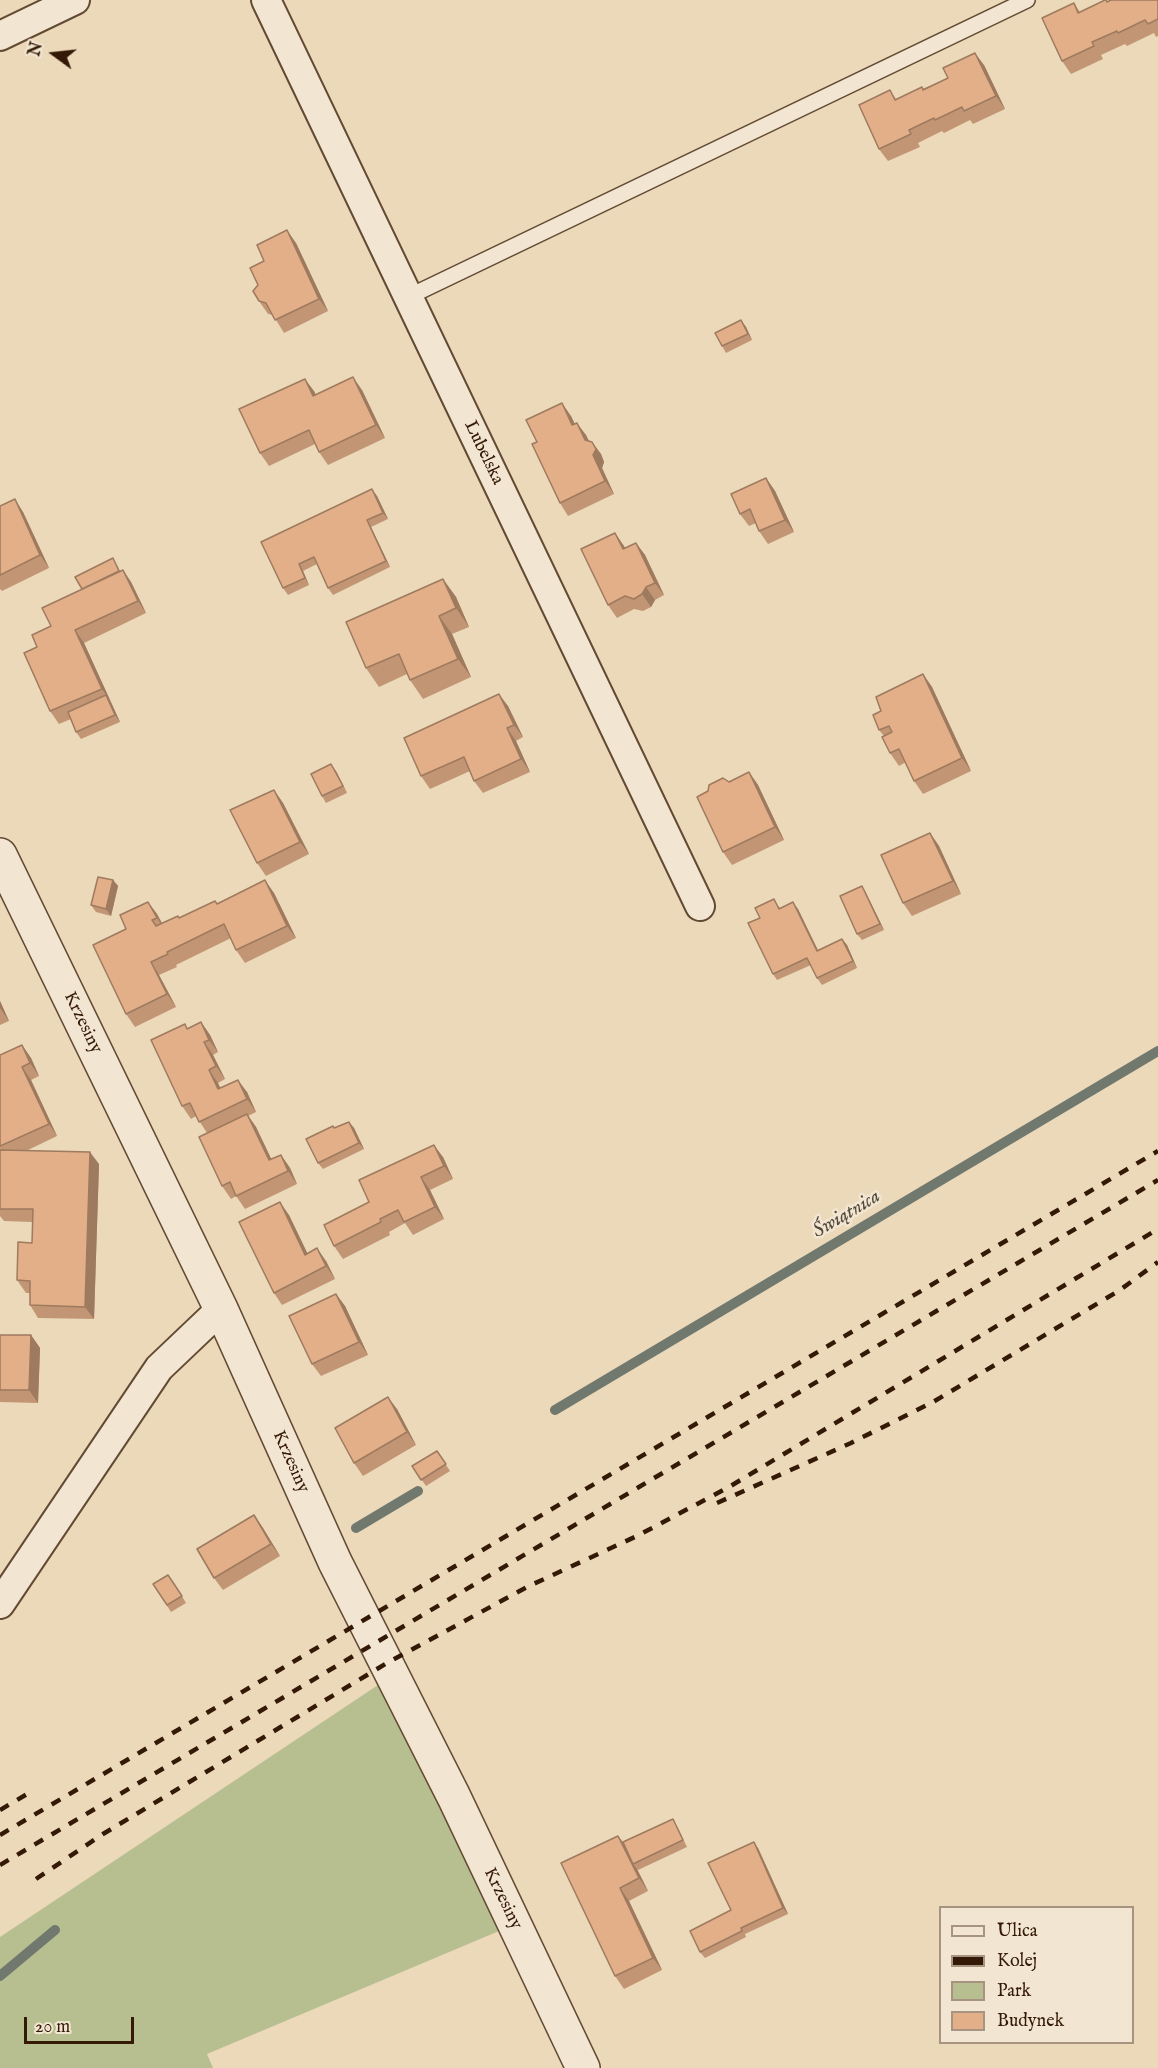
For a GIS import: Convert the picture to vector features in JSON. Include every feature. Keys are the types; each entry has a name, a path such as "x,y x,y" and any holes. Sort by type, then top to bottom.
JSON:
{"street":[{"path":"0,36 75,0"},
{"name":"Lubelska","path":"266,0 700,906"},
{"name":"Krzesiny","path":"0,855 221,1309 335,1562 454,1797 583,2068"},
{"path":"0,1604 159,1368 221,1309"}],"lane":[{"path":"408,297 1027,0"}],"green space":[{"path":"381,1683 511,1926 207,2054 213,2068 0,2068 0,1937"}],"building":[{"path":"1106,0 1107,2 1111,0 1158,0 1158,19 1148,24 1145,20 1118,33 1117,31 1092,42 1094,46 1062,61 1042,18 1074,3 1078,13"},
{"path":"975,53 996,96 964,111 962,107 935,120 934,118 909,130 911,134 879,149 859,105 890,90 895,100 922,87 923,90 948,78 943,68"},
{"path":"287,230 319,299 275,320 266,303 259,301 253,291 258,285 250,268 264,261 257,245"},
{"path":"741,320 748,334 722,346 715,333"},
{"path":"353,377 376,425 319,452 309,430 260,453 239,409 305,379 313,396"},
{"path":"562,403 572,425 577,423 585,440 592,442 596,449 593,455 605,481 560,503 532,444 537,442 526,420"},
{"path":"766,478 785,520 759,531 750,509 740,514 731,494"},
{"path":"372,489 383,513 367,520 386,561 328,588 314,557 299,564 305,578 283,588 261,542"},
{"path":"15,499 40,555 0,575 0,506"},
{"path":"615,533 623,549 636,543 655,583 646,587 642,594 634,599 625,596 608,605 581,549"},
{"path":"113,558 119,571 82,589 75,577"},
{"path":"123,570 138,601 75,630 102,689 50,711 24,653 37,647 32,635 51,626 42,608"},
{"path":"443,579 456,608 439,616 458,659 410,680 399,654 366,668 346,622"},
{"path":"923,674 962,758 914,781 899,749 890,753 882,737 892,732 889,726 879,730 873,715 881,711 876,697"},
{"path":"499,694 514,725 507,728 521,759 474,781 464,757 421,776 404,738"},
{"path":"106,695 115,715 76,732 68,712"},
{"path":"331,764 343,786 322,796 311,774"},
{"path":"749,772 775,827 723,852 697,797 708,791 709,785 723,778 729,782"},
{"path":"274,790 300,842 257,863 230,810"},
{"path":"930,833 953,881 903,903 881,855"},
{"path":"98,877 113,880 106,909 91,905"},
{"path":"265,880 287,926 236,950 224,924 167,952 168,954 151,962 167,994 126,1014 93,945 126,929 120,915 148,902 157,918 152,920 156,926 215,901 217,904"},
{"path":"862,886 880,924 857,934 840,896"},
{"path":"774,899 779,909 793,902 817,951 842,939 853,961 817,978 807,958 773,974 748,923 760,918 755,908"},
{"path":"201,1022 209,1040 204,1042 216,1066 209,1070 218,1089 238,1080 247,1099 199,1122 190,1103 182,1106 151,1040 185,1024 187,1029"},
{"path":"22,1045 30,1063 22,1067 49,1124 0,1146 0,1055"},
{"path":"247,1114 269,1160 281,1155 288,1171 236,1196 230,1182 222,1186 199,1137"},
{"path":"349,1122 359,1143 318,1163 306,1139 333,1126 334,1128"},
{"path":"434,1145 444,1166 421,1177 435,1207 404,1222 398,1210 380,1219 381,1222 334,1246 324,1225 369,1202 359,1180"},
{"path":"0,1150 90,1152 85,1307 30,1305 30,1281 17,1280 18,1242 32,1243 33,1209 0,1209"},
{"path":"280,1202 305,1255 317,1248 326,1266 274,1293 239,1222"},
{"path":"336,1294 359,1342 312,1364 289,1316"},
{"path":"0,1335 31,1335 29,1390 0,1390"},
{"path":"388,1397 407,1432 354,1463 335,1428"},
{"path":"437,1451 446,1464 421,1480 412,1466"},
{"path":"254,1515 271,1544 214,1578 197,1549"},
{"path":"168,1575 182,1596 167,1605 153,1584"},
{"path":"673,1819 683,1840 633,1864 623,1842"},
{"path":"618,1836 639,1878 620,1888 653,1958 615,1976 561,1863"},
{"path":"754,1842 783,1908 741,1928 742,1931 700,1952 690,1931 731,1910 708,1863"}],"waterway":[{"name":"Świątnica","path":"555,1410 1158,1051"},
{"name":"Świątnica","path":"356,1528 418,1491"},
{"name":"Świątnica","path":"0,1976 55,1930"}],"railway":[{"path":"0,1835 1158,1151"},
{"path":"0,1865 1158,1180"},
{"path":"36,1879 103,1834 387,1663 529,1586 637,1536 729,1487 1158,1229"},
{"path":"717,1503 851,1443 933,1402 1120,1290 1158,1262"},
{"path":"0,1810 34,1790"}]}
